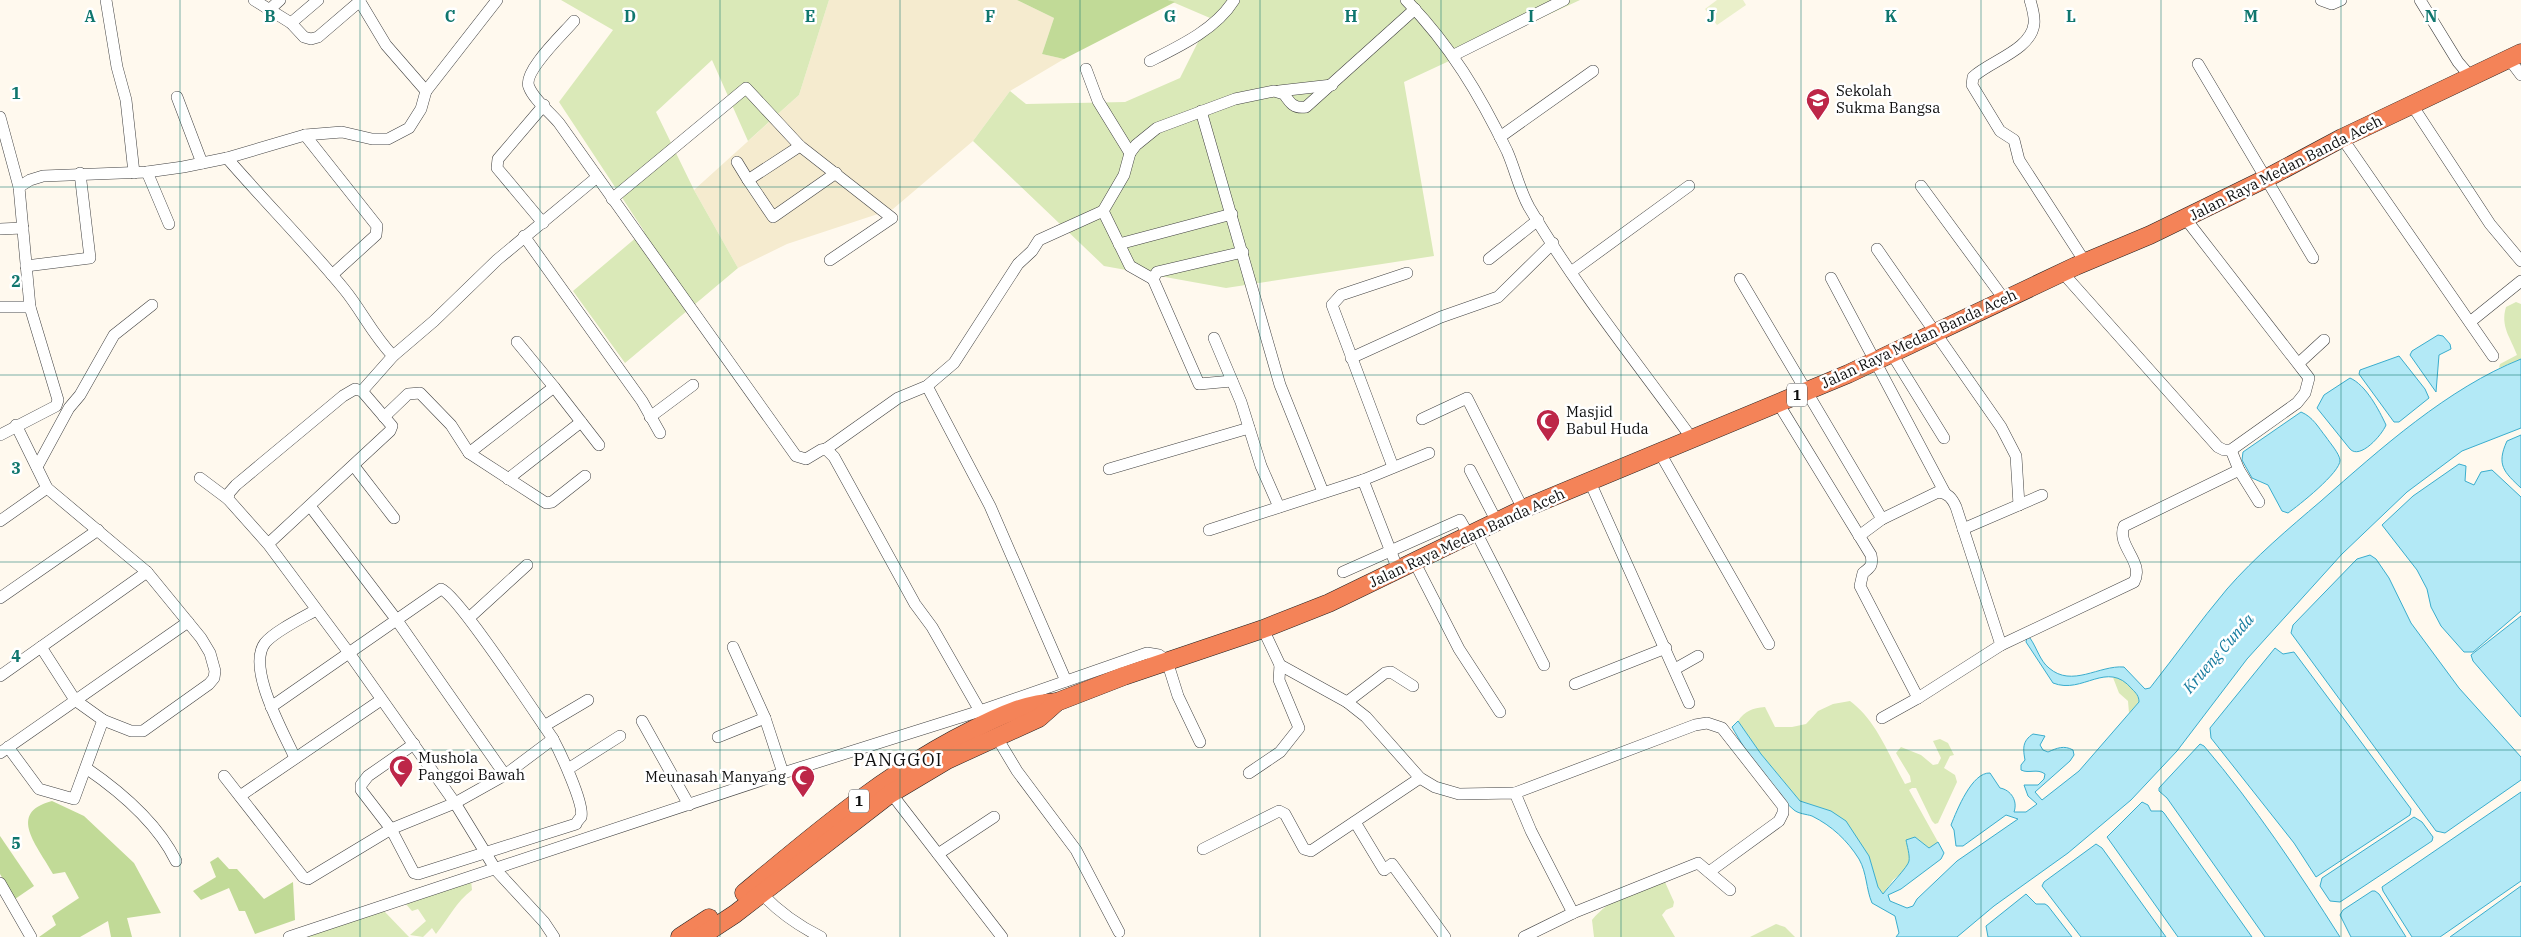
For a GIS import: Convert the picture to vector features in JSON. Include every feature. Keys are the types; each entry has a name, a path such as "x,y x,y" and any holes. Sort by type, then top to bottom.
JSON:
{"highway":[{"name":"Jalan Raya Medan Banda Aceh","path":"700,937 820,839 945,743 988,722 1035,703 1057,702 1167,661 1263,629 1329,603 1523,509 1693,440 1892,354 1937,333 1964,317 2185,218 2267,178 2342,138 2515,56"},
{"name":"Jalan Raya Medan Banda Aceh","path":"887,788 996,736 1039,718 1057,702"},
{"name":"Jalan Raya Medan Banda Aceh","path":"680,937 762,894 820,839"}],"street":[{"path":"106,0 117,67 126,100 134,173"},
{"path":"254,0 291,23 304,37 314,39 360,0 386,45 426,91"},
{"path":"269,10 280,0"},
{"path":"291,23 318,0"},
{"path":"19,187 30,180 43,176 147,172 202,163 227,158 305,134 342,132 379,140 400,135 416,118 426,91 497,0"},
{"path":"1150,61 1174,49 1201,31 1226,12 1234,0"},
{"path":"1406,0 1454,55 1489,114 1520,188 1571,272 1693,440"},
{"path":"1454,55 1564,0"},
{"path":"2030,0 2034,23 2026,40 1981,70 1973,77 1972,85 2000,131 2014,140 2019,160 2085,262"},
{"path":"2322,0 2332,4 2341,0"},
{"path":"2420,0 2458,62 2470,76"},
{"path":"1279,91 1284,94 1291,104 1299,108 1306,107 1415,9"},
{"path":"574,21 529,74 528,84 530,89 544,105 796,456 806,459 826,449 898,398 927,386 954,363 998,297 1010,274 1032,251 1039,240 1103,211 1124,176 1130,153 1136,145 1156,128 1235,99 1279,91 1332,85"},
{"path":"2515,56 2521,75"},
{"path":"2198,64 2267,178 2312,258"},
{"path":"1086,69 1098,101 1130,153"},
{"path":"1500,137 1593,71"},
{"path":"612,199 746,88 800,146 892,218 830,260"},
{"path":"177,97 202,163"},
{"path":"543,223 497,168 498,159 544,105"},
{"path":"2412,105 2490,224 2521,261"},
{"path":"1201,111 1280,385 1323,492"},
{"path":"0,117 6,160 19,187 30,307 63,406 37,467"},
{"path":"305,134 377,226 376,235 332,275"},
{"path":"2342,138 2493,356"},
{"path":"748,180 800,146"},
{"path":"227,158 332,275 354,302 373,334 392,356"},
{"path":"737,162 773,217 836,173"},
{"path":"147,172 169,224"},
{"path":"26,266 90,258 80,174"},
{"path":"362,391 392,356 434,320 524,236 543,223 596,178"},
{"path":"1571,272 1689,186"},
{"path":"1920,186 2004,299"},
{"path":"1103,211 1130,266 1153,279 1199,384 1232,381"},
{"path":"1118,244 1232,214"},
{"path":"2062,272 2218,447 2224,450 2231,450 2298,403 2309,385 2309,378 2185,218"},
{"path":"1489,259 1538,220"},
{"path":"0,229 22,228"},
{"path":"524,236 636,392 660,432"},
{"path":"1352,358 1441,317 1498,297 1553,243"},
{"path":"1877,249 1937,333 2009,442 2018,468 2019,505"},
{"path":"1153,279 1157,272 1243,252"},
{"path":"1393,467 1333,311 1335,301 1341,295 1407,273"},
{"path":"1831,278 1874,362 1945,492 1952,498 2001,645"},
{"path":"1740,279 1808,390 1882,519"},
{"path":"2470,322 2521,281"},
{"path":"0,435 16,425 63,406 80,395 114,335 152,305"},
{"path":"0,307 30,307"},
{"path":"1214,338 1232,381 1261,466 1279,507"},
{"path":"2299,363 2324,340"},
{"path":"517,342 599,445"},
{"path":"1892,354 1944,438"},
{"path":"650,417 693,385"},
{"path":"927,386 990,506 1066,681"},
{"path":"469,453 554,387"},
{"path":"228,499 229,493 236,485 343,396 355,388 362,391 392,426 390,431 268,544"},
{"path":"384,417 408,394 420,393 451,425 469,453 542,502 549,503 585,476"},
{"path":"1422,419 1467,398 1523,509"},
{"path":"1778,403 1871,555 1873,562 1871,567 1863,573 1860,586 1918,698"},
{"path":"508,479 581,422"},
{"path":"16,425 47,488 147,572 188,622 210,653 215,671 214,678 209,684 138,732 103,720 75,700 41,647"},
{"path":"1109,469 1249,428"},
{"path":"826,449 834,457 915,604 932,627 980,711"},
{"path":"2231,450 2239,470 2259,502"},
{"path":"1209,530 1363,480 1429,452"},
{"path":"1660,453 1768,644"},
{"path":"354,466 394,518"},
{"path":"1470,470 1497,522"},
{"path":"1882,718 1918,698 2001,645 2134,582 2137,570 2123,538 2124,526 2239,470"},
{"path":"200,478 228,499 268,544 414,744 455,803 496,870 544,922 554,937"},
{"path":"1363,480 1398,570"},
{"path":"1590,482 1689,703"},
{"path":"0,521 47,488"},
{"path":"1859,536 1882,519 1938,492 1945,492"},
{"path":"1963,529 2042,495"},
{"path":"310,506 396,619 505,774"},
{"path":"1343,572 1460,520 1473,534 1544,665"},
{"path":"0,598 98,530"},
{"path":"1414,563 1459,649 1500,712"},
{"path":"469,618 526,565"},
{"path":"0,676 147,572"},
{"path":"271,707 441,589 449,592 469,618 553,740 568,769 581,810 581,818 576,824 486,854 422,874 414,873 391,829 361,790 361,785 368,776 414,744"},
{"path":"295,758 271,707 261,674 263,646 269,639 316,610"},
{"path":"103,720 76,798 72,800 39,789 4,750 188,622"},
{"path":"1249,773 1280,752 1299,728 1279,680 1280,665 1263,629"},
{"path":"733,647 765,718 783,773"},
{"path":"1575,684 1666,648"},
{"path":"289,937 496,870 783,773 980,711 1147,653 1153,653 1167,661 1178,696 1200,742"},
{"path":"1675,669 1698,656"},
{"path":"1280,665 1347,702 1366,717 1420,778 1435,787 1459,794 1515,793 1695,725 1713,723 1727,733 1783,806 1783,813 1779,821 1709,872"},
{"path":"1347,702 1386,673 1391,672 1413,686"},
{"path":"240,796 381,700"},
{"path":"544,726 588,700"},
{"path":"718,737 765,718"},
{"path":"642,721 689,805"},
{"path":"568,769 620,736"},
{"path":"996,736 1017,771 1076,850 1119,932"},
{"path":"224,776 305,878 313,877 391,829 455,803 505,774 553,740"},
{"path":"86,768 119,792 165,840 176,860"},
{"path":"1203,849 1279,811 1285,814 1304,849 1308,851 1420,778"},
{"path":"887,788 1002,937"},
{"path":"1515,793 1531,831 1574,913"},
{"path":"938,854 994,817"},
{"path":"1355,822 1384,870 1392,864 1445,937"},
{"path":"1524,937 1574,913 1694,864 1701,864 1730,890"},
{"path":"0,883 31,937"},
{"path":"762,894 792,919 820,937"}],"shaded area":[{"path":"829,0 1017,0 1054,18 1042,54 1064,59 1010,91 973,141 893,209 787,244 738,268 694,190 799,95"}],"green space":[{"path":"561,0 829,0 799,95 748,141 712,60 656,112 694,190 738,268 625,363 573,291 644,231 559,102 613,30"},
{"path":"1017,0 1168,0 1175,2 1064,59 1042,54 1054,18"},
{"path":"1168,0 1580,0 1404,82 1434,256 1226,288 1104,266 973,141 1010,91 1026,104 1125,102 1180,78 1210,18"},
{"path":"1717,0 1743,0 1746,5 1717,25 1705,9"},
{"path":"2516,302 2521,304 2521,359 2499,368 2500,364 2517,355 2504,321 2506,307"},
{"path":"2112,675 2126,681 2138,697 2139,702 2129,713 2128,701 2119,693"},
{"path":"1850,701 1868,718 1882,739 1905,784 1911,782 1910,776 1896,753 1901,747 1921,755 1933,765 1938,764 1941,758 1933,741 1940,739 1948,743 1954,755 1950,756 1944,768 1955,775 1957,782 1938,823 1935,824 1932,821 1916,788 1909,790 1938,842 1929,848 1915,837 1909,862 1904,871 1893,880 1883,894 1878,887 1869,856 1831,811 1800,801 1761,754 1738,721 1749,711 1765,707 1775,727 1792,727 1806,724 1818,711 1833,704"},
{"path":"52,801 84,816 134,863 161,913 127,918 132,937 111,937 108,921 80,937 39,937 56,925 52,916 79,898 65,872 53,874 34,842 30,831 28,822 31,814 38,806"},
{"path":"0,836 34,886 15,899 0,874"},
{"path":"218,857 229,869 237,869 264,899 293,882 295,920 255,934 245,911 239,911 229,888 201,900 193,891 216,877 210,862"},
{"path":"471,880 472,890 457,905 436,934 432,928 423,937 410,935 426,921 418,909 412,911 404,902"},
{"path":"1661,880 1665,882 1674,902 1673,907 1666,910 1662,915 1675,937 1594,937 1592,920 1599,912 1624,896"},
{"path":"384,911 409,937 306,937"},
{"path":"1776,924 1785,927 1795,937 1750,937"}],"water":[{"path":"2438,335 2443,336 2450,344 2451,349 2439,355 2436,392 2410,355 2412,351"},
{"path":"2399,356 2425,389 2429,398 2399,422 2394,422 2359,374 2360,370"},
{"name":"Krueng Cunda","path":"2521,359 2521,428 2462,451 2407,492 2342,554 2247,659 2177,751 2131,800 2068,853 1994,906 1957,937 1896,937 1899,933 1895,916 1872,903 1862,864 1849,846 1826,824 1812,816 1796,811 1777,793 1744,748 1732,727 1738,721 1761,754 1800,801 1831,811 1846,821 1869,856 1878,887 1883,894 1908,864 1909,856 1906,840 1915,837 1929,848 1938,842 1944,853 1941,859 1901,889 1888,895 1890,901 1907,908 1913,906 1917,899 1957,861 2018,819 2006,815 1963,846 1956,846 1954,830 1951,825 1966,793 1977,779 1983,774 1990,773 2000,788 2007,791 2013,797 2015,804 2014,812 2026,812 2037,804 2028,796 2024,785 2038,785 2044,779 2045,774 2039,771 2021,770 2021,765 2025,760 2024,746 2029,737 2033,734 2045,736 2040,745 2043,750 2048,752 2064,747 2073,750 2074,755 2070,761 2035,792 2042,800 2079,771 2139,702 2138,696 2132,689 2123,681 2113,677 2104,677 2074,685 2053,683 2026,642 2027,637 2030,638 2046,665 2058,674 2076,676 2115,667 2124,667 2145,689 2150,688 2227,589 2284,533 2416,421 2467,386"},
{"path":"2350,378 2367,392 2386,425 2380,435 2370,445 2365,449 2354,452 2317,408 2324,395"},
{"path":"2301,412 2315,423 2334,448 2340,460 2334,472 2327,480 2288,513 2282,511 2268,485 2252,478 2242,460 2243,452"},
{"path":"2521,435 2521,488 2506,472 2502,456 2507,441"},
{"path":"2459,464 2466,466 2465,481 2474,485 2481,472 2492,470 2521,497 2521,611 2473,652 2464,652 2441,626 2431,607 2427,589 2417,570 2382,525 2413,496"},
{"path":"2370,555 2376,559 2389,578 2411,623 2459,688 2521,757 2521,780 2445,833 2436,831 2291,633 2293,625 2357,559"},
{"path":"2521,616 2521,717 2473,661 2471,655"},
{"path":"2275,648 2283,654 2294,652 2411,809 2410,815 2316,877 2294,843 2211,738 2210,728"},
{"path":"2200,744 2204,746 2223,769 2258,815 2340,937 2265,937 2167,798 2159,791 2159,788"},
{"path":"2521,792 2521,881 2440,937 2412,937 2382,887"},
{"path":"2142,802 2148,805 2151,811 2162,811 2164,813 2252,937 2178,937 2107,837"},
{"path":"2414,817 2422,822 2433,837 2432,841 2340,902 2330,901 2320,886 2322,878"},
{"path":"2096,844 2102,848 2166,937 2081,937 2042,886 2044,882"},
{"path":"2521,886 2521,937 2450,937"},
{"path":"2372,891 2379,894 2406,937 2351,937 2340,915 2343,910"},
{"path":"2026,894 2036,904 2048,906 2072,937 1988,937 1986,926"}],"place":[{"name":"Sekolah Sukma Bangsa","path":"1818,121"},
{"name":"Masjid Babul Huda","path":"1548,442"},
{"name":"Mushola Panggoi Bawah","path":"401,788"},
{"name":"Meunasah Manyang","path":"803,798"}],"district":[{"name":"PANGGOI","path":"898,760"}]}
